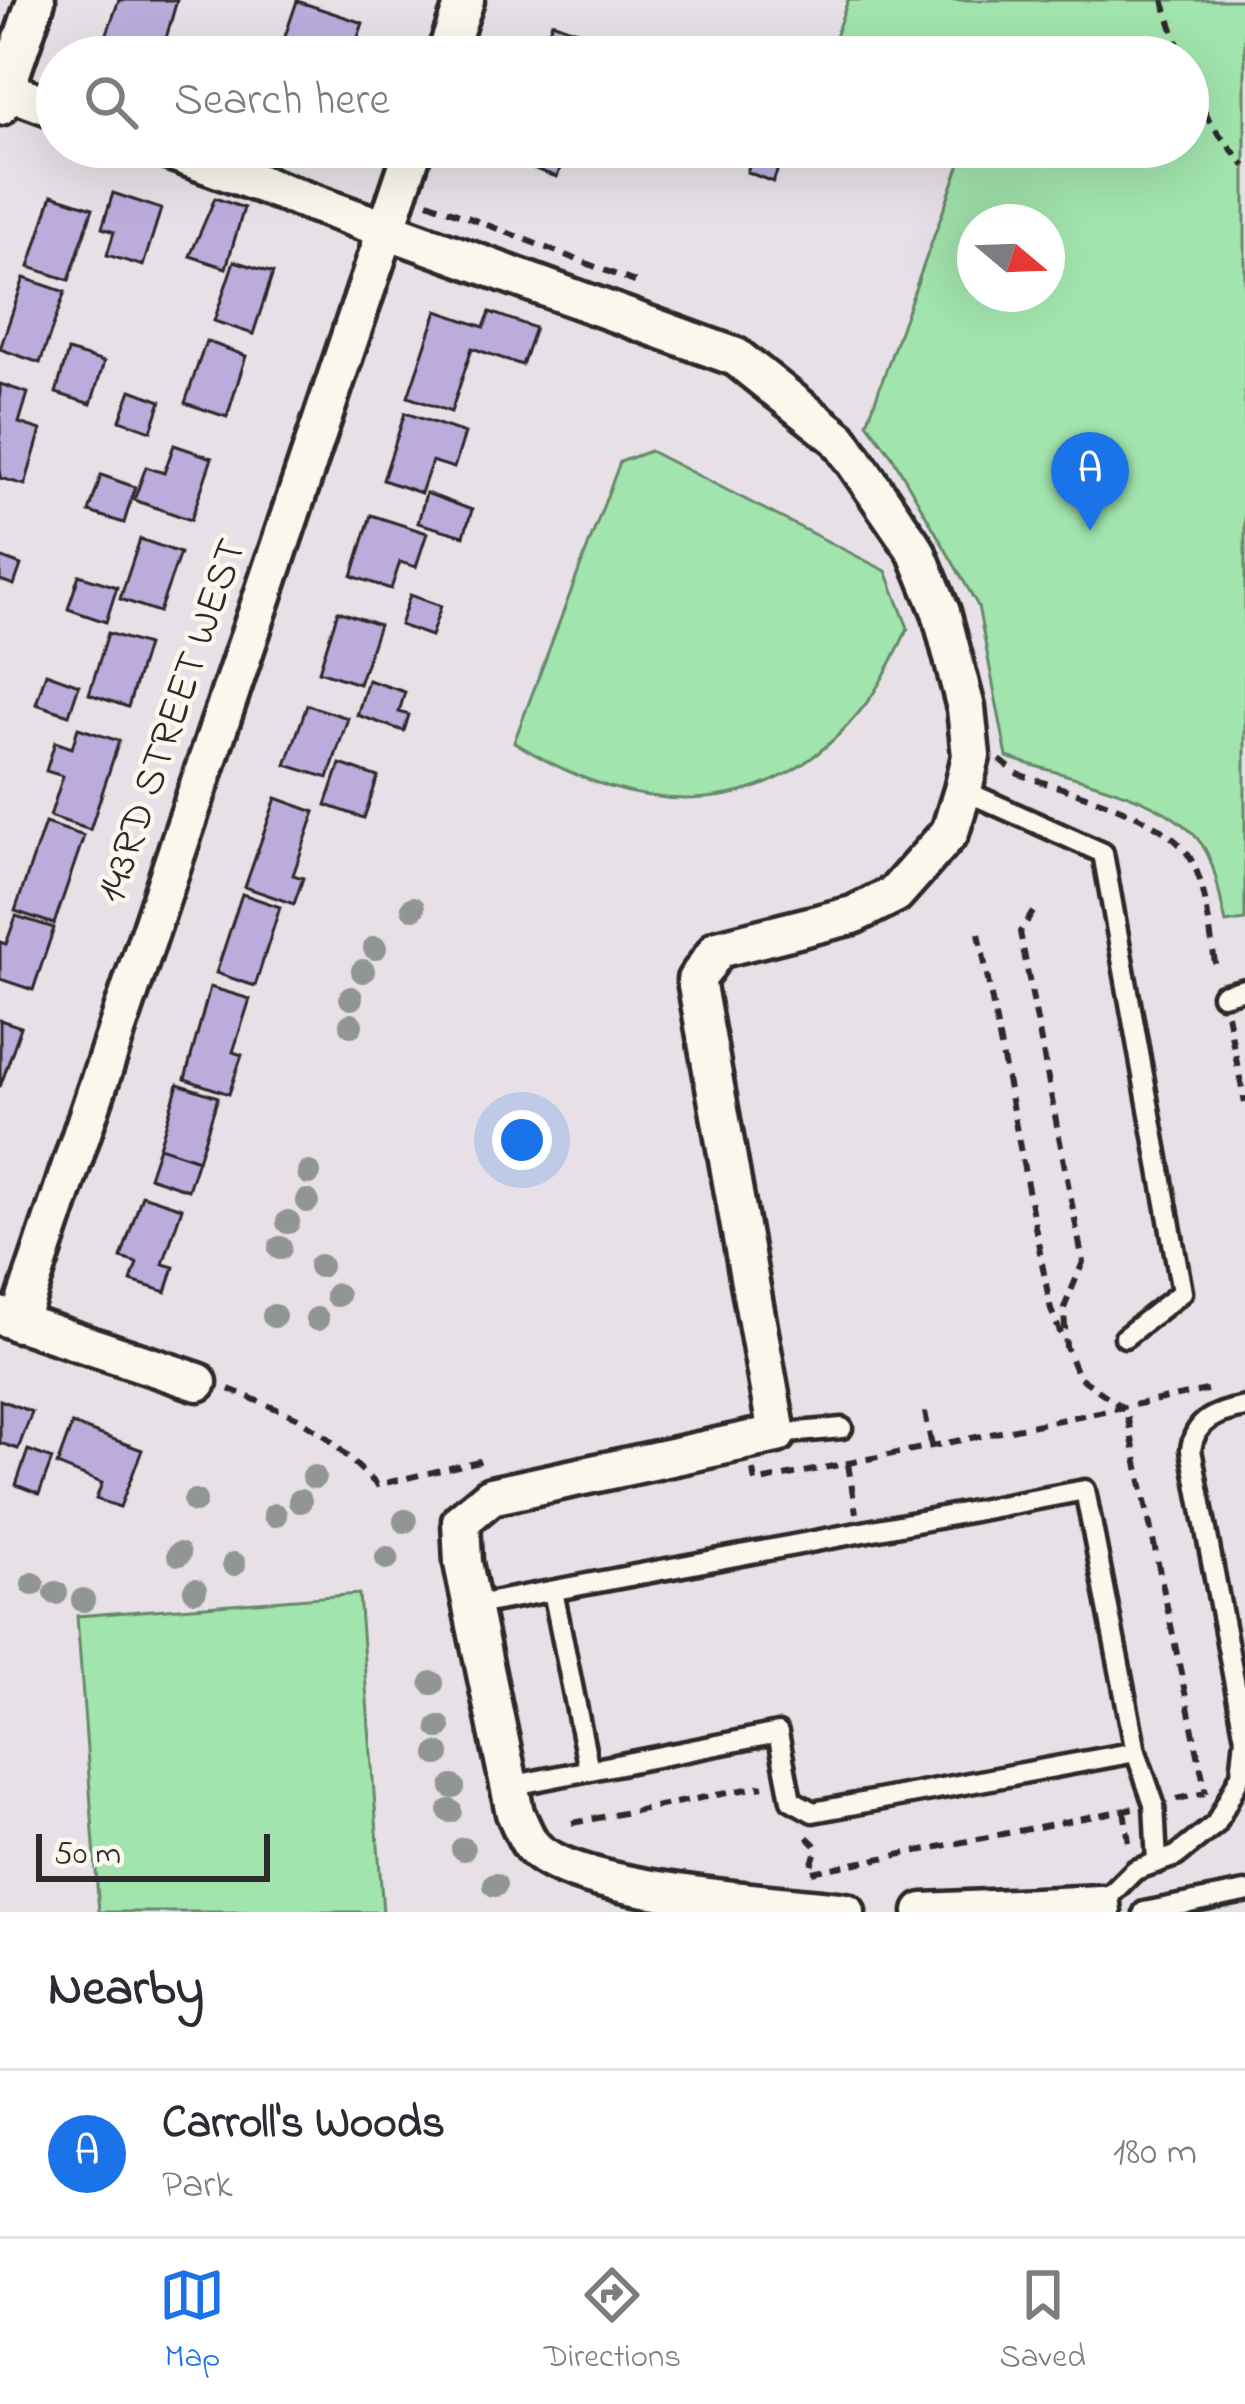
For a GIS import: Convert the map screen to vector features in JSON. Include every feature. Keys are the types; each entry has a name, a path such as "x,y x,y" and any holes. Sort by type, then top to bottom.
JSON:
{"street":[{"path":"36,0 2,95 36,104"},
{"path":"452,36 465,0"},
{"path":"216,168 736,357 838,439 916,551 941,612 966,708 971,756 950,832 895,894 854,915 718,949 696,980 777,1434 491,1496 461,1521 472,1606 509,1786 515,1813 533,1847 569,1870 626,1884 846,1912"},
{"name":"143RD STREET WEST","path":"9,1320 407,168"},
{"path":"9,1320 198,1382"},
{"path":"923,1912 1101,1908"}],"lane":[{"path":"963,790 1103,853 1182,1292 1125,1337"},
{"path":"1222,994 1245,989"},
{"path":"1101,1908 1135,1870 1205,1835 1223,1814 1241,1774 1245,1738 1191,1450 1194,1433 1204,1421 1245,1407"},
{"path":"777,1434 842,1427"},
{"path":"472,1606 1085,1490 1136,1752 1154,1804 1157,1863"},
{"path":"553,1591 589,1770"},
{"path":"509,1786 778,1733 791,1800 813,1812 1136,1752"},
{"path":"1144,1912 1245,1892"}],"path":[{"path":"1163,0 1175,36"},
{"path":"1209,120 1245,166"},
{"path":"1033,912 1021,932 1082,1262 1064,1308 1066,1347"},
{"path":"979,933 1051,1310 1078,1376 1126,1410 1205,1793"},
{"path":"198,1382 296,1417 328,1438 376,1485 472,1462"},
{"path":"925,1412 932,1448"},
{"path":"848,1464 859,1533"},
{"path":"572,1823 766,1785 773,1805"},
{"path":"808,1873 1220,1793"},
{"path":"796,1832 817,1847 805,1883"}],"green space":[{"path":"848,0 1245,0 1245,920 1226,923 1206,851 1170,815 1116,790 1007,757 978,606 892,456 867,423 958,168 1209,168 1209,36 835,36"},
{"path":"650,451 886,571 908,628 874,693 830,742 790,772 746,790 702,798 655,797 561,768 514,742 620,462"},
{"path":"359,1594 383,1912 99,1912 77,1616"}],"building":[{"path":"119,0 177,0 167,36 106,36"},
{"path":"297,1 363,23 358,36 285,36"},
{"path":"552,22 590,36 547,36"},
{"path":"532,168 560,168 557,177"},
{"path":"748,168 778,168 773,182 747,172"},
{"path":"113,193 161,209 143,266 107,255 114,232 102,228"},
{"path":"52,195 93,208 69,280 29,267"},
{"path":"215,198 244,208 226,268 190,256"},
{"path":"234,261 273,273 253,334 214,321"},
{"path":"24,278 65,292 40,363 0,349"},
{"path":"437,311 484,327 490,312 535,328 522,365 472,348 451,412 408,397"},
{"path":"206,341 246,356 227,417 185,403"},
{"path":"68,351 104,362 91,404 56,393"},
{"path":"0,384 28,393 19,423 41,430 25,485 0,478"},
{"path":"131,390 161,401 151,431 120,420"},
{"path":"405,413 465,433 454,468 432,461 421,493 383,480"},
{"path":"174,445 212,458 191,520 134,500 146,467 164,473"},
{"path":"101,475 135,487 124,523 89,512"},
{"path":"426,493 472,510 464,536 418,523"},
{"path":"371,515 427,533 416,567 400,562 391,589 352,576"},
{"path":"140,539 180,553 159,612 120,599"},
{"path":"0,557 21,565 14,585 0,580"},
{"path":"79,575 117,587 106,622 68,609"},
{"path":"410,595 441,606 431,636 400,625"},
{"path":"338,611 379,625 359,684 319,671"},
{"path":"108,633 147,645 128,707 89,694"},
{"path":"46,673 79,685 69,715 36,704"},
{"path":"368,680 405,692 399,712 409,715 404,731 357,715"},
{"path":"307,705 348,718 328,778 286,765"},
{"path":"78,728 119,741 90,830 50,816 63,776 46,771 55,742 72,748"},
{"path":"340,764 378,777 364,818 326,805"},
{"path":"276,798 315,812 293,875 303,878 294,904 245,887"},
{"path":"45,823 84,836 54,924 15,911"},
{"path":"242,894 280,907 255,986 216,973"},
{"path":"16,916 54,928 33,990 0,979 0,942 6,944"},
{"path":"210,987 250,999 233,1052 242,1055 229,1094 185,1079"},
{"path":"0,1020 21,1027 0,1087"},
{"path":"178,1084 218,1097 198,1160 159,1147"},
{"path":"159,1147 198,1160 188,1190 149,1177"},
{"path":"142,1195 182,1208 163,1264 174,1267 166,1292 131,1281 137,1263 121,1258"},
{"path":"0,1400 32,1412 18,1449 0,1443"},
{"path":"72,1424 142,1450 120,1507 96,1499 102,1483 57,1465"},
{"path":"28,1450 52,1459 39,1494 16,1485"}],"place":[{"name":"Carroll's Woods","path":"1090,531"}]}
